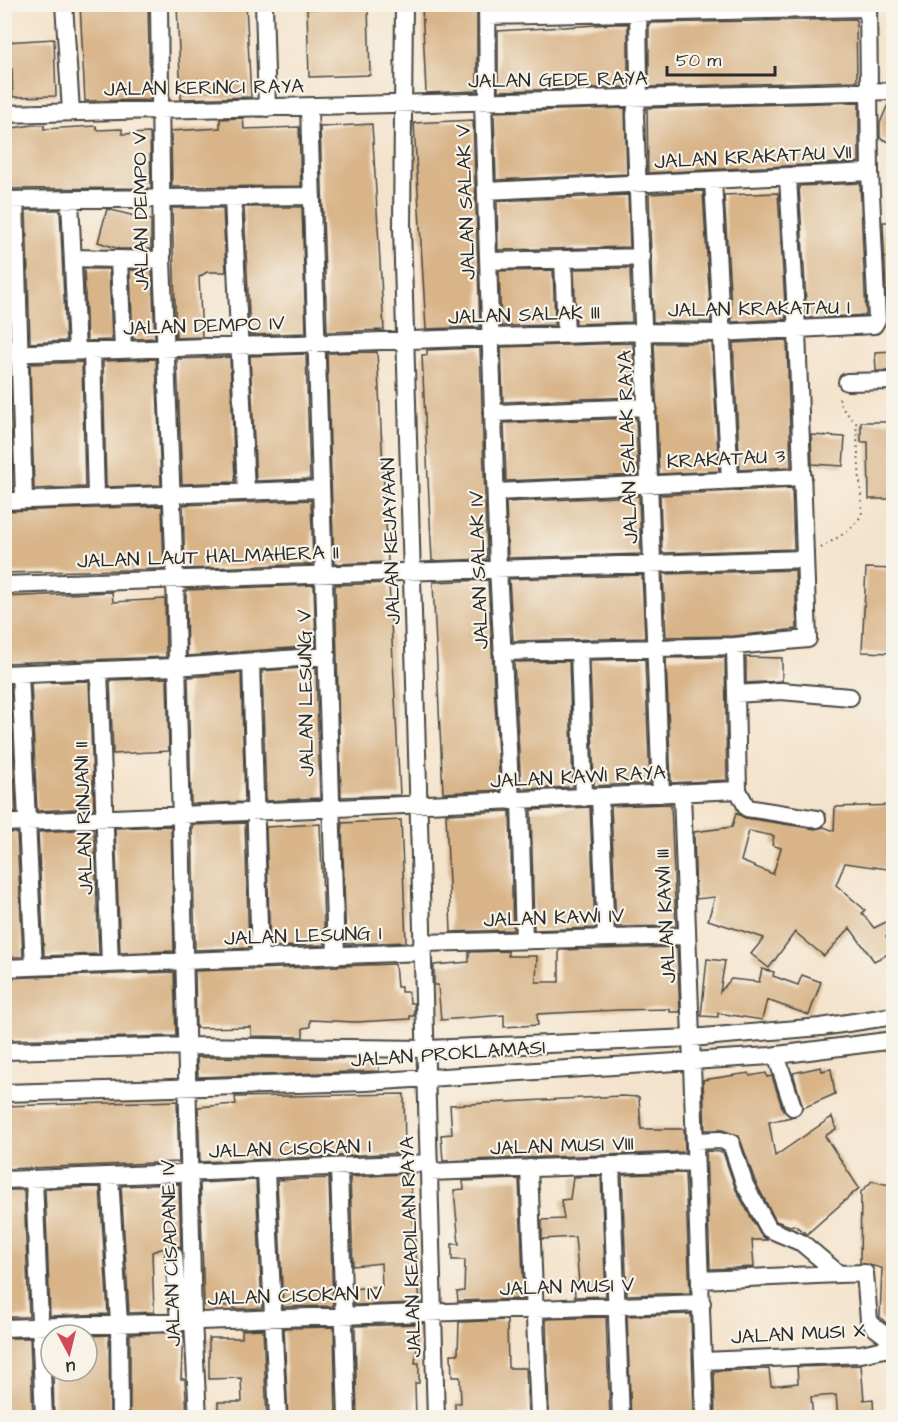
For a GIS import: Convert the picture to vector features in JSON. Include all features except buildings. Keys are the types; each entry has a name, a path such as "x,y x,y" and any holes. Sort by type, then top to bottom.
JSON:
{"street":[{"path":"64,4 71,111"},
{"name":"JALAN DEMPO V","path":"159,4 162,260 174,577 175,667"},
{"path":"264,4 267,108"},
{"name":"JALAN KEJAYAAN","path":"404,4 402,227 422,948 428,1076"},
{"path":"487,10 868,6 870,172"},
{"name":"JALAN SALAK RAYA","path":"638,9 638,99 635,115 648,407 661,794"},
{"name":"JALAN SALAK V","path":"487,10 488,96 483,102 493,337"},
{"name":"JALAN GEDE RAYA","path":"404,105 894,91"},
{"name":"JALAN KERINCI RAYA","path":"4,114 404,105"},
{"name":"JALAN LESUNG V","path":"309,108 336,956"},
{"name":"JALAN KRAKATAU VII","path":"488,191 788,178 870,172"},
{"name":"JALAN KRAKATAU I","path":"644,332 720,333 874,325 877,320 870,172"},
{"path":"502,652 657,646 735,646 808,639 797,330 788,178"},
{"path":"713,181 730,480"},
{"path":"24,500 12,353 10,200 312,196"},
{"path":"233,198 246,492"},
{"path":"70,200 73,258 85,351 96,497"},
{"path":"490,261 642,257"},
{"path":"73,258 162,260"},
{"path":"563,259 566,334"},
{"path":"119,260 123,350"},
{"name":"JALAN SALAK III","path":"405,340 644,332"},
{"name":"JALAN SALAK IV","path":"493,337 502,652 524,940"},
{"name":"JALAN DEMPO IV","path":"12,353 405,340"},
{"path":"847,382 894,381"},
{"path":"495,413 648,407"},
{"name":"KRAKATAU 3","path":"497,492 803,477"},
{"path":"4,501 321,489"},
{"name":"JALAN LAUT HALMAHERA II","path":"4,585 174,577 324,575 805,559"},
{"path":"735,646 738,790 747,808 817,819"},
{"path":"579,650 606,938"},
{"path":"34,967 26,822 12,674 175,667 327,656"},
{"path":"251,662 260,959"},
{"name":"JALAN CISADANE IV","path":"175,667 189,1087 186,1321 198,1418"},
{"name":"JALAN RINJANI II","path":"99,670 110,964"},
{"path":"736,694 781,691 850,697"},
{"name":"JALAN KAWI RAYA","path":"4,823 738,790"},
{"name":"JALAN KAWI III","path":"682,793 705,1418"},
{"name":"JALAN KAWI IV","path":"422,948 524,940 687,936"},
{"name":"JALAN LESUNG I","path":"4,968 336,956 422,948"},
{"name":"JALAN PROKLAMASI","path":"4,1052 188,1046 427,1049 691,1038 821,1027 894,1016"},
{"name":"JALAN PROKLAMASI","path":"4,1093 366,1082 428,1076 776,1055 894,1040"},
{"path":"776,1055 793,1107"},
{"name":"JALAN KEADILAN RAYA","path":"428,1076 436,1418"},
{"path":"695,1141 720,1140 731,1143 745,1185 769,1229 802,1243 839,1274"},
{"name":"JALAN MUSI VIII","path":"429,1167 529,1168 695,1162"},
{"path":"611,1165 621,1418"},
{"name":"JALAN CISOKAN I","path":"4,1180 429,1167"},
{"path":"339,1168 347,1418"},
{"path":"529,1168 539,1418"},
{"path":"266,1171 278,1418"},
{"path":"110,1177 118,1323 120,1418"},
{"path":"34,1179 40,1323"},
{"path":"174,1255 186,1321"},
{"path":"700,1280 865,1273 869,1320 874,1327 894,1342"},
{"name":"JALAN MUSI V","path":"435,1312 702,1303"},
{"name":"JALAN CISOKAN IV","path":"99,1324 435,1312"},
{"name":"JALAN CISOKAN IV","path":"4,1328 39,1327"},
{"name":"JALAN MUSI X","path":"704,1361 861,1354 894,1347"},
{"path":"42,1383 44,1418"}],"path":[{"path":"805,559 861,518 856,423 842,408 838,393 841,384 847,382"}]}
